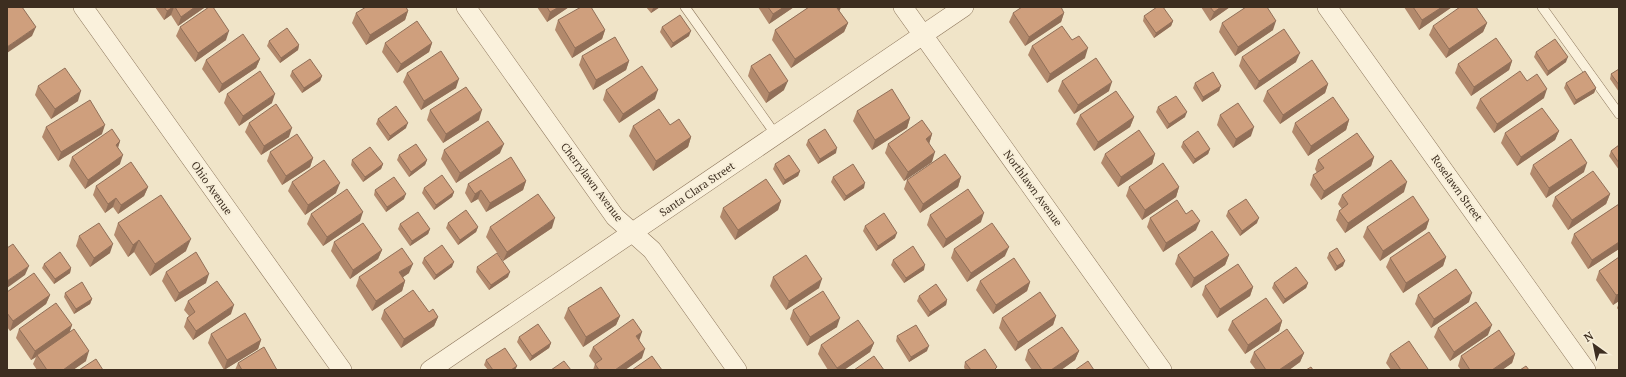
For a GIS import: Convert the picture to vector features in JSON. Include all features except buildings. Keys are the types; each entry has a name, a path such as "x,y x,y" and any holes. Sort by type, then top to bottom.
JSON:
{"street":[{"name":"Ohio Avenue","path":"83,7 342,370"},
{"name":"Cherrylawn Avenue","path":"466,7 616,217 652,250 737,370"},
{"name":"Northlawn Avenue","path":"903,7 1162,370"},
{"name":"Santa Clara Street","path":"430,370 964,7"},
{"name":"Roselawn Street","path":"1327,7 1586,370"}],"lane":[{"path":"684,7 776,135"},
{"path":"1542,7 1619,114"}]}
